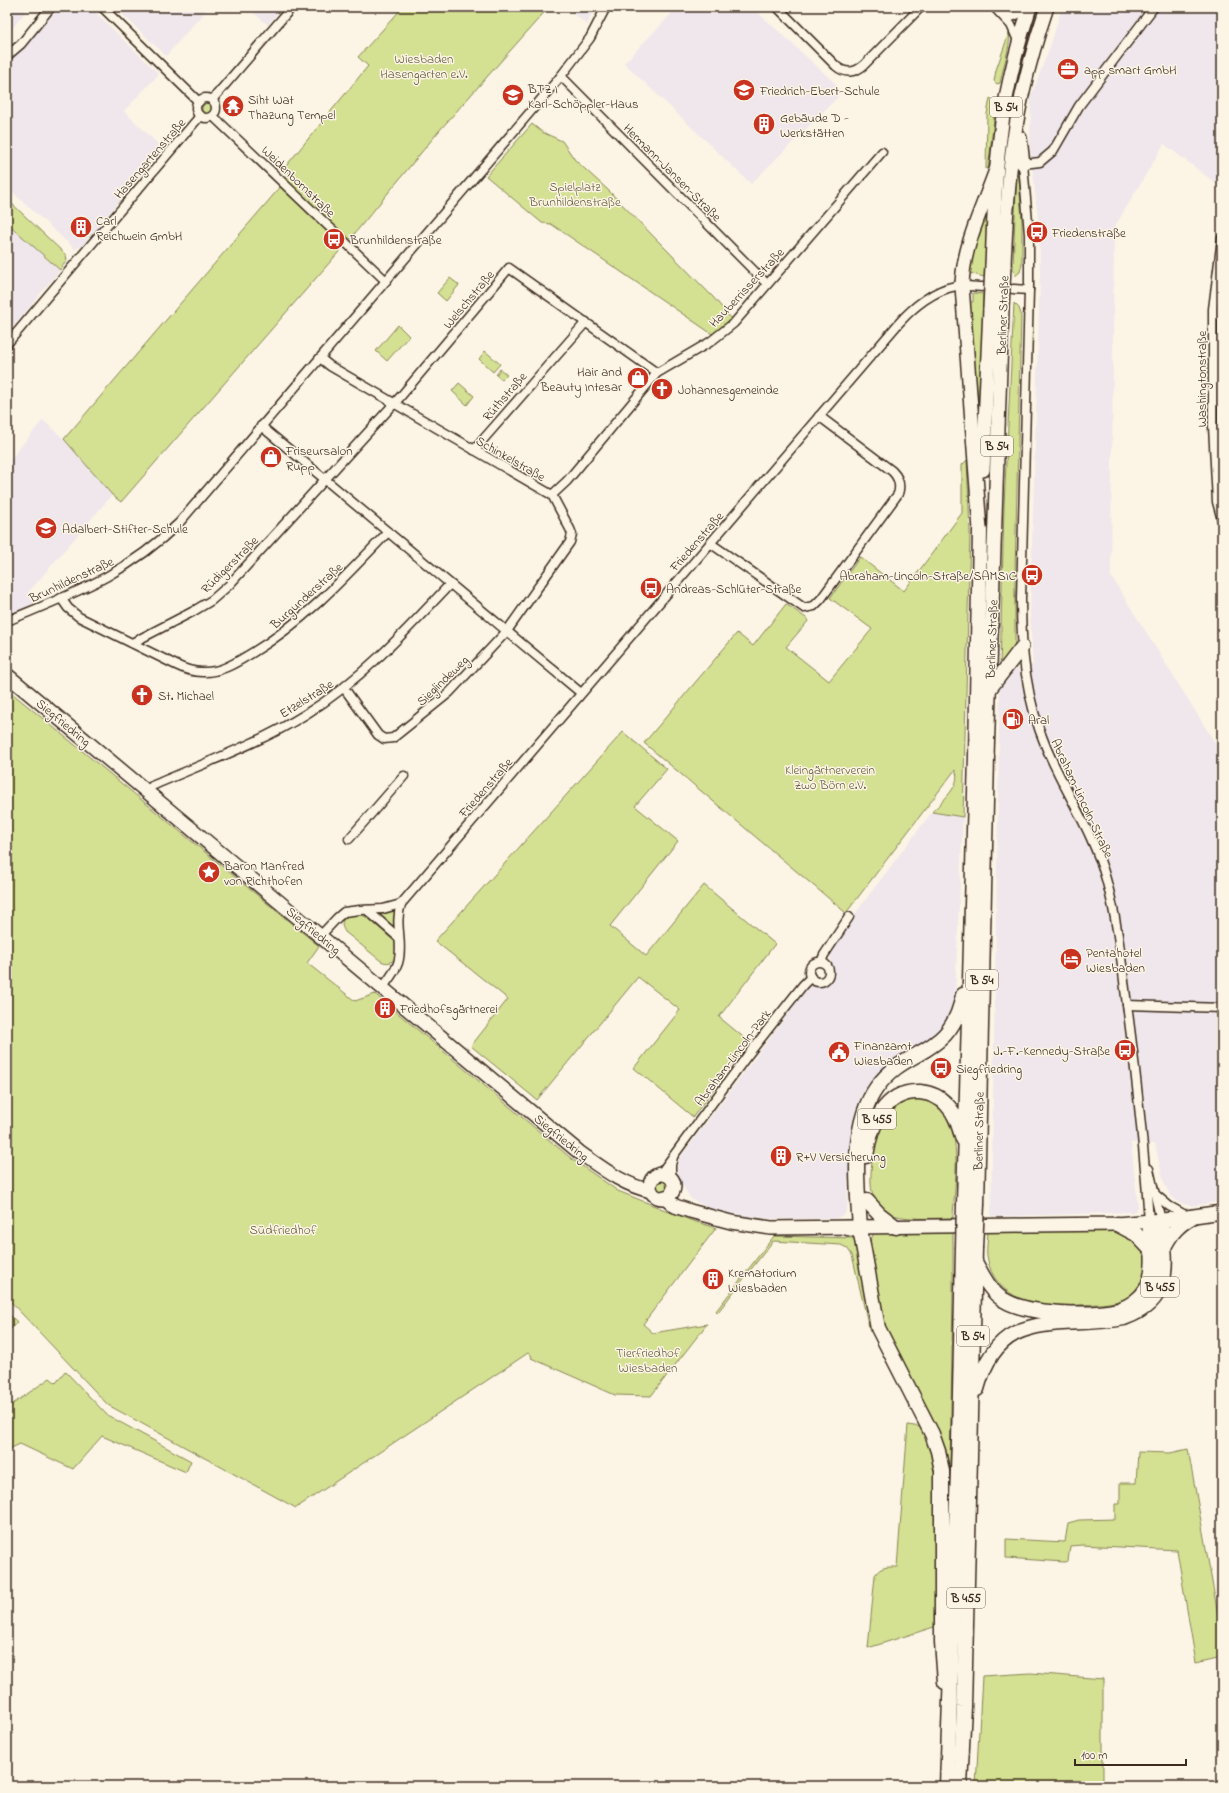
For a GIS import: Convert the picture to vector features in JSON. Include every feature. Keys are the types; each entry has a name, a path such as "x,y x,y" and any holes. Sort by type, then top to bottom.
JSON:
{"highway":[{"name":"Berliner Straße","path":"969,961 977,748 980,530"},
{"name":"Berliner Straße","path":"970,1204 987,756"},
{"name":"B 54","path":"966,1146 969,961"},
{"path":"853,1228 857,1152 862,1126 870,1099 877,1086 887,1076 933,1046 948,1031 956,1020 961,1006 969,961"},
{"name":"B 455","path":"867,1201 864,1173 868,1140 879,1115 886,1105 898,1096 916,1092 931,1094 948,1105 953,1113 966,1146 970,1204 971,1252 960,1442 947,1786"},
{"path":"853,1228 866,1223 867,1201"},
{"path":"867,1201 876,1211 896,1227"},
{"path":"971,1252 986,1282 995,1293 1014,1306 1052,1312 1102,1312 1118,1310 1138,1300 1146,1290 1158,1248 1181,1223 1192,1217"},
{"path":"1155,1221 1158,1248"},
{"path":"1117,1224 1158,1248"},
{"path":"853,1228 861,1234 878,1328 932,1434 942,1470 942,1661 950,1720"},
{"name":"B 455","path":"960,1786 964,1707 971,1411 982,1371 993,1351 1009,1337 1031,1327 1050,1323 1124,1318 1146,1306 1157,1293 1164,1278 1166,1261 1158,1248"},
{"name":"B 54","path":"971,1252 971,1411"}],"main road":[{"name":"Berliner Straße","path":"998,266 1018,114 1033,52 1047,7"},
{"name":"Berliner Straße","path":"980,530 998,266 996,170 1000,136 1019,44 1030,8"},
{"path":"1018,114 1022,164"},
{"path":"980,530 962,270 966,251 996,170"},
{"name":"Berliner Straße","path":"987,756 996,308"},
{"path":"989,690 1022,647"},
{"name":"Siegfriedring","path":"7,675 579,1152 604,1170 637,1188 662,1185 681,1208 731,1222 767,1228 1117,1224 1192,1217 1222,1212"}],"street":[{"path":"7,56 21,44 51,7"},
{"path":"102,7 199,102"},
{"path":"212,100 292,7"},
{"name":"Brunhildenstraße","path":"7,621 96,583 123,568 159,542 189,511 561,76 590,38 606,7"},
{"path":"776,7 836,66 849,72 864,65 921,7"},
{"path":"994,7 1003,15 1014,30 1019,44"},
{"path":"1022,164 1040,162 1053,151 1079,106 1154,7"},
{"path":"1003,15 1016,16 1030,8"},
{"name":"Hermann-Jansen-Straße","path":"561,76 767,284"},
{"path":"204,99 212,100 216,108 213,116 208,118 200,116 197,111 199,102 204,99"},
{"name":"Hasengartenstraße","path":"7,344 200,116"},
{"name":"Weidenbornstraße","path":"213,116 386,281"},
{"name":"Hauberrisserstraße","path":"552,495 567,482 658,373 719,336 734,322 882,152"},
{"name":"Abraham-Lincoln-Straße","path":"1022,164 1029,234 1029,290 1020,599 1022,647 1026,681 1038,726 1061,780 1093,841 1106,879 1117,921 1144,1149 1155,1221"},
{"name":"Washingtonstraße","path":"1222,238 1213,309 1213,426 1222,520"},
{"name":"Welschstraße","path":"325,479 447,344 509,268 658,373"},
{"name":"Friedenstraße","path":"401,904 902,319 917,305 943,290 962,286 984,287"},
{"path":"1013,289 1029,290"},
{"name":"Rüthstraße","path":"474,450 586,322"},
{"name":"Schinkelstraße","path":"320,358 330,366 552,495 570,529 571,538 507,631"},
{"path":"710,544 804,608 814,606 822,598 898,494 900,488 898,479 892,471 819,416"},
{"path":"261,426 582,693"},
{"name":"Rüdigerstraße","path":"132,642 192,612 212,600 234,580 325,479"},
{"name":"Burgunderstraße","path":"61,598 68,608 78,617 188,670 203,672 232,665 292,626 338,584 388,532"},
{"name":"Etzelstraße","path":"147,791 152,786 259,739 306,715 344,688 395,642 450,584"},
{"name":"Sieglindeweg","path":"344,688 378,735 388,740 398,734 448,693 507,631"},
{"path":"349,839 404,776"},
{"path":"320,935 336,918 344,912 383,910 401,904"},
{"path":"382,987 394,973 398,963 400,954 398,917 401,904"},
{"path":"367,910 398,938"},
{"name":"Abraham-Lincoln-Park","path":"662,1185 675,1152 747,1056 811,977 809,971 812,965 821,962 849,917"},
{"path":"811,977 819,982 827,977 828,968 821,962"},
{"path":"1127,1005 1222,1008"},
{"name":"Abraham-Lincoln-Straße","path":"1144,1149 1156,1195 1155,1221"},
{"path":"1156,1195 1176,1211 1192,1217"}],"shaded area":[{"path":"7,7 29,7 7,35"},
{"path":"57,7 90,7 159,74 124,111 163,149 82,246 75,249 9,189 7,191 7,62 19,53"},
{"path":"115,7 209,7 166,56"},
{"path":"247,7 283,7 268,25"},
{"path":"566,7 595,7 587,25"},
{"name":"Friedrich-Ebert-Schule","path":"678,7 752,7 835,83 838,97 751,184 624,63"},
{"path":"1062,7 1222,7 1222,188 1164,144 1114,228 1111,576 1222,754 1222,1201 1192,1206 1179,1203 1170,1195 1164,1183 1155,1144 1131,1143 1138,1207 1134,1212 991,1217 1000,683 1013,671 1033,665 1030,616 1040,274 1039,229 1030,146 1031,96 1051,44"},
{"path":"7,223 60,270 7,334"},
{"name":"Adalbert-Stifter-Schule","path":"43,420 64,439 112,495 27,594 37,602 7,615 7,463"},
{"path":"932,812 963,817 955,995 951,1012 945,1024 928,1040 884,1068 875,1077 861,1096 854,1116 851,1139 847,1208 845,1214 837,1218 777,1219 745,1216 711,1209 691,1199 681,1183 677,1169 679,1159 805,991 810,987 822,985 831,981 834,972 830,955 859,908"}],"green space":[{"name":"Wiesbaden Hasengarten e.V.","path":"403,7 549,7 439,131 351,238 121,502 112,495 64,439 288,178 286,175 290,171 286,166 368,66 358,57"},
{"path":"1036,7 1038,7 1021,70 1009,134 1004,185 999,271 999,199 1005,143 1023,52"},
{"path":"1009,33 1010,37 1000,83 997,84 994,81 996,70"},
{"path":"990,98 996,102 988,169 986,169 987,114"},
{"path":"206,103 210,103 214,109 210,115 206,115 202,111 202,107"},
{"name":"Spielplatz Brunhildenstraße","path":"532,124 542,132 562,141 575,160 608,190 713,297 731,318 715,336 551,224 542,223 486,176"},
{"path":"1017,166 1022,221 1022,263 1020,272 1015,276 1013,266"},
{"path":"990,193 984,277 966,272"},
{"path":"7,199 66,255 67,260 60,270 7,223"},
{"path":"450,278 459,285 446,301 437,293"},
{"path":"973,293 983,294 980,454 966,302 973,302"},
{"path":"1014,303 1019,308 1021,314 1015,572 1015,641 1014,648 1000,671 1004,506"},
{"path":"398,325 409,336 387,361 376,351"},
{"path":"485,351 500,364 493,372 479,359"},
{"path":"500,369 507,375 502,380 496,375"},
{"path":"459,383 474,396 467,405 452,391"},
{"name":"Kleingärtnerverein Zwo Börn e.V.","path":"967,460 970,532 963,817 932,812 954,787 957,776 955,770 846,913 644,743 737,633 753,646 786,604 809,620 786,647 829,681 872,629 830,598 860,557 904,591 962,513 962,465"},
{"name":"Südfriedhof","path":"7,689 319,946 307,963 355,1001 375,994 572,1159 618,1191 690,1220 716,1228 643,1324 653,1333 707,1324 651,1396 615,1395 531,1358 532,1356 528,1353 296,1508 108,1405 7,1298"},
{"path":"623,732 667,769 635,806 678,841 610,926 646,956 704,885 775,944 719,1017 748,1041 693,1117 634,1068 680,1010 638,977 537,1100 471,1046 508,999 435,941"},
{"path":"396,910 394,917 393,928 380,915"},
{"path":"358,913 368,918 395,942 396,958 394,960 387,963 381,961 345,932 342,924 344,919 350,915"},
{"path":"917,1097 934,1102 944,1112 951,1125 956,1156 953,1218 909,1218 892,1215 882,1208 872,1192 871,1174 873,1152 882,1122 892,1108"},
{"path":"662,1179 667,1181 669,1186 667,1191 662,1193 657,1191 655,1186 657,1181"},
{"path":"988,1229 1113,1230 1132,1237 1139,1244 1144,1252 1146,1269 1143,1279 1136,1289 1126,1298 1115,1302 1078,1305 1049,1305 1034,1303 1009,1292 999,1283 991,1271 987,1256"},
{"path":"953,1230 950,1470 945,1468 883,1327 870,1266 870,1241 874,1233"},
{"path":"774,1236 856,1238 872,1328 870,1332 852,1255 847,1248 841,1245 773,1241 718,1312 716,1311"},
{"path":"7,1312 17,1322 7,1333"},
{"path":"65,1371 107,1415 191,1461 186,1472 102,1436 73,1469 20,1444 7,1450 7,1408 50,1378 56,1383"},
{"path":"908,1425 927,1428 939,1467 937,1626 868,1648 875,1575 877,1572 887,1567 897,1567"},
{"path":"1188,1449 1222,1637 1222,1657 1196,1663 1177,1550 1082,1545 1070,1546 1068,1561 1064,1562 1006,1558 1006,1539 1065,1542 1068,1523 1079,1520 1115,1519 1115,1504 1120,1504 1120,1483 1136,1483 1138,1452 1170,1453"},
{"path":"1031,1673 1103,1679 1103,1786 976,1786 982,1676"}],"place":[{"name":"app smart GmbH","path":"1068,69"},
{"name":"Friedrich-Ebert-Schule","path":"744,90"},
{"name":"BTZ I Karl-Schöppler-Haus","path":"513,95"},
{"name":"Siht Wat Thazung Tempel","path":"233,106"},
{"name":"Gebäude D - Werkstätten","path":"764,124"},
{"name":"Carl Reichwein GmbH","path":"81,227"},
{"name":"Friedenstraße","path":"1037,232"},
{"name":"Brunhildenstraße","path":"334,239"},
{"name":"Hair and Beauty Intesar","path":"638,378"},
{"name":"Johannesgemeinde","path":"662,389"},
{"name":"Friseursalon Rupp","path":"271,457"},
{"name":"Adalbert-Stifter-Schule","path":"46,528"},
{"name":"Abraham-Lincoln-Straße/SAMSIC","path":"1032,575"},
{"name":"Andreas-Schlüter-Straße","path":"651,588"},
{"name":"St. Michael","path":"142,695"},
{"name":"Aral","path":"1013,719"},
{"name":"Baron Manfred von Richthofen","path":"209,872"},
{"name":"Pentahotel Wiesbaden","path":"1071,959"},
{"name":"Friedhofsgärtnerei","path":"385,1008"},
{"name":"J.-F.-Kennedy-Straße","path":"1125,1050"},
{"name":"Finanzamt Wiesbaden","path":"839,1052"},
{"name":"Siegfriedring","path":"941,1068"},
{"name":"R+V Versicherung","path":"781,1156"},
{"name":"Krematorium Wiesbaden","path":"713,1279"}],"park label":[{"name":"Tierfriedhof Wiesbaden","path":"648,1360"}]}
